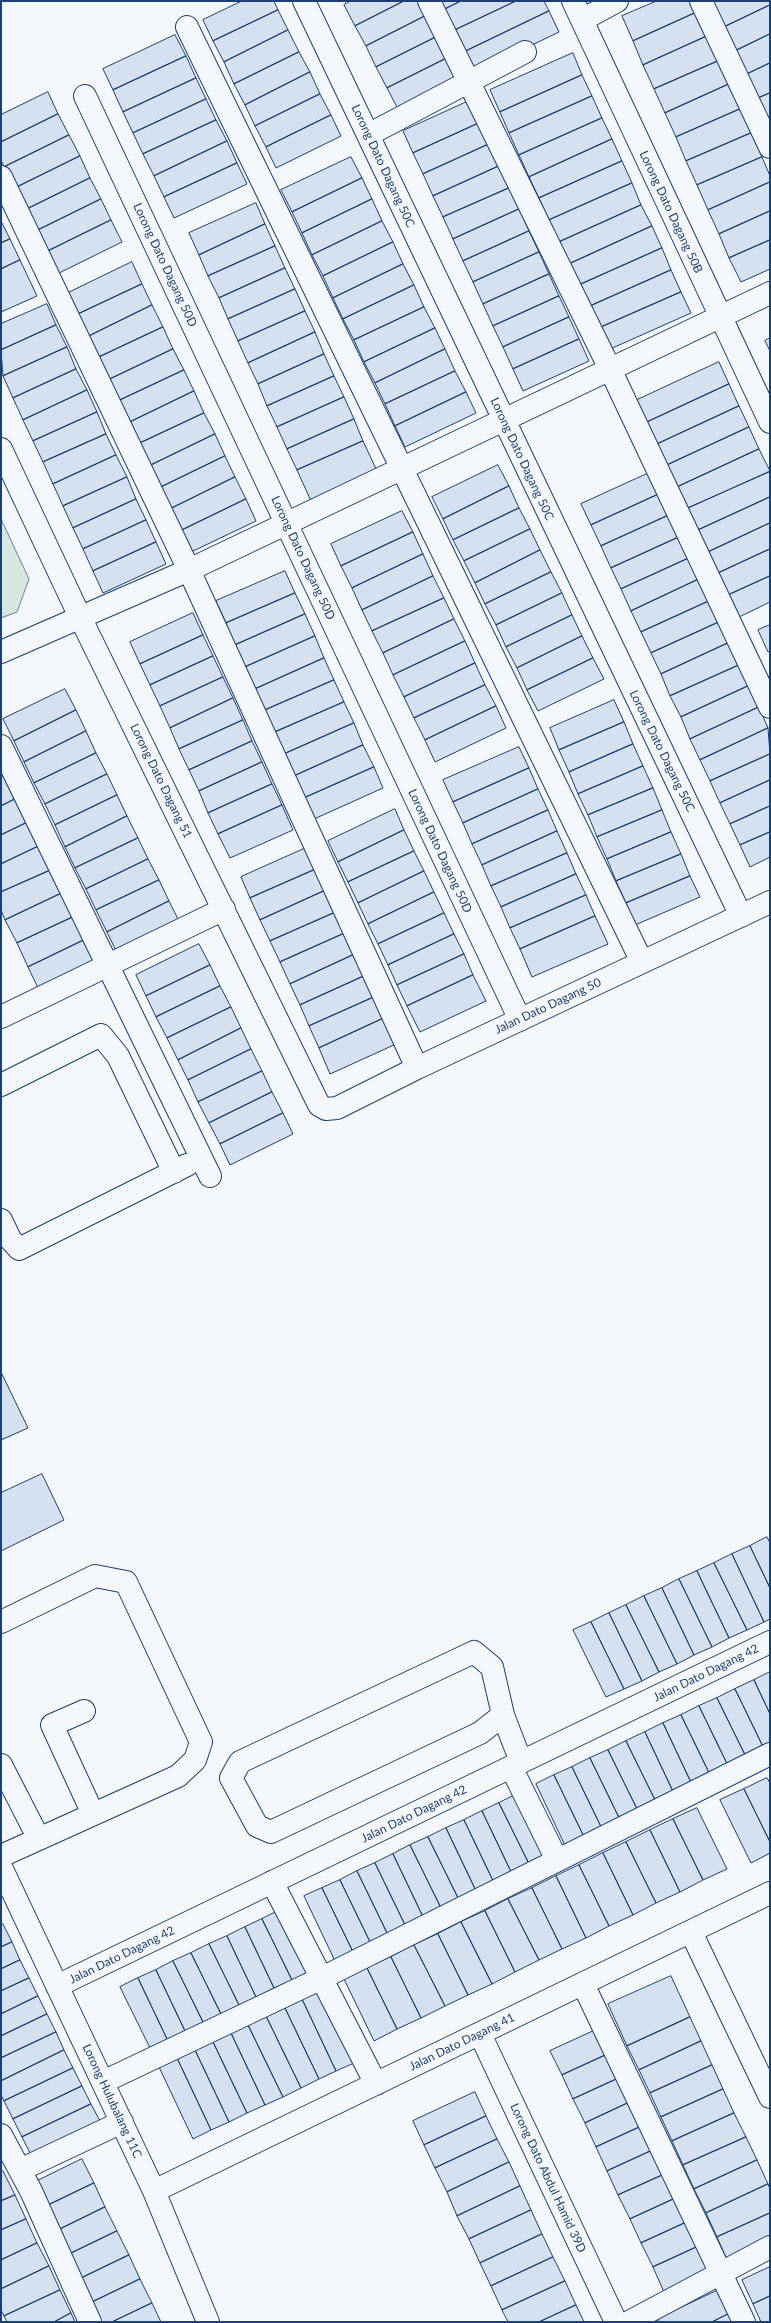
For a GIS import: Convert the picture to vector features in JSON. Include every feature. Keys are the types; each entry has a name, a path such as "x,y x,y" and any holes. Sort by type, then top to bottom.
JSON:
{"street":[{"name":"Lorong Dato Dagang 50C","path":"304,1 741,916"},
{"path":"429,1 610,369 770,707"},
{"path":"577,11 617,1"},
{"path":"701,1 770,147"},
{"name":"Lorong Dato Dagang 50B","path":"577,11 770,422"},
{"path":"187,27 642,962"},
{"path":"368,135 468,80 525,52"},
{"name":"Lorong Dato Dagang 50D","path":"85,96 520,1020"},
{"path":"1,177 188,570 417,1068"},
{"path":"1,652 188,570 770,293"},
{"name":"Lorong Dato Dagang 51","path":"1,449 80,617 319,1105 326,1109"},
{"path":"1,746 205,1167 174,1172 19,1249 10,1239 1,1220"},
{"name":"Jalan Dato Dagang 50","path":"326,1109 337,1108 417,1068 770,902"},
{"path":"1,1017 224,909"},
{"path":"1,1085 101,1035 118,1056 174,1172"},
{"path":"1,1622 95,1576 126,1582 201,1742 195,1760 178,1776 1,1856"},
{"name":"Jalan Dato Dagang 42","path":"57,1986 770,1642"},
{"path":"503,1715 480,1733 271,1832 257,1826 231,1778 240,1762 474,1652 492,1667 516,1764 557,1860"},
{"path":"84,1711 52,1725 93,1814"},
{"path":"103,2082 322,1978 770,1754"},
{"path":"1,1765 39,1839"},
{"name":"Lorong Hulubalang 11C","path":"4,1879 57,1986 154,2191 208,2322"},
{"path":"272,1882 376,2084"},
{"name":"Jalan Dato Dagang 41","path":"154,2191 770,1893"},
{"path":"691,1932 770,2097"},
{"path":"583,1984 722,2273 744,2322"},
{"name":"Lorong Dato Abdul Hamid 39D","path":"480,2034 616,2322"},
{"path":"20,2170 122,2122"},
{"path":"1,2135 20,2170 90,2322"},
{"path":"629,2322 770,2248"}],"shaded area":[{"path":"1,519 29,579 17,612 1,618"}],"building":[{"path":"242,1 274,1 278,10 213,41 203,20"},
{"path":"351,1 404,1 355,26 344,5"},
{"path":"404,1 420,1 427,15 366,46 355,26"},
{"path":"441,1 461,1 445,9"},
{"path":"461,1 516,1 455,30 445,9"},
{"path":"516,1 544,1 549,11 466,51 455,30"},
{"path":"657,1 692,1 697,12 633,41 622,16"},
{"path":"717,1 770,1 770,5 724,27 713,3"},
{"path":"770,5 770,34 735,51 724,27"},
{"path":"278,10 288,30 224,62 213,41"},
{"path":"549,11 559,32 476,72 466,51"},
{"path":"697,12 707,36 643,65 633,41"},
{"path":"427,15 438,36 376,67 366,46"},
{"path":"288,30 299,52 234,84 224,62"},
{"path":"770,34 770,63 747,74 735,51"},
{"path":"175,35 186,56 113,90 103,69"},
{"path":"438,36 449,57 387,88 376,67"},
{"path":"707,36 718,61 654,89 643,65"},
{"path":"299,52 310,72 245,105 234,84"},
{"path":"573,53 582,75 500,112 490,90"},
{"path":"186,56 196,78 123,112 113,90"},
{"path":"449,57 460,78 398,109 387,88"},
{"path":"718,61 729,84 665,113 654,89"},
{"path":"770,63 770,93 758,98 747,74"},
{"path":"310,72 320,94 255,126 245,105"},
{"path":"582,75 592,96 509,133 500,112"},
{"path":"196,78 206,99 133,133 123,112"},
{"path":"729,84 740,109 676,137 665,113"},
{"path":"48,92 58,114 1,142 1,115"},
{"path":"770,93 770,122 758,98"},
{"path":"320,94 331,115 266,147 255,126"},
{"path":"592,96 602,118 519,155 509,133"},
{"path":"206,99 216,120 143,154 133,133"},
{"path":"469,101 479,123 413,153 403,131"},
{"path":"740,109 751,133 686,161 676,137"},
{"path":"58,114 69,135 4,167 1,160 1,142"},
{"path":"331,115 341,136 276,168 266,147"},
{"path":"602,118 612,139 529,177 519,155"},
{"path":"216,120 227,141 154,176 143,154"},
{"path":"479,123 489,144 423,174 413,153"},
{"path":"751,133 762,157 697,185 686,161"},
{"path":"69,135 80,156 15,188 4,167"},
{"path":"612,139 622,161 539,198 529,177"},
{"path":"227,141 237,163 164,197 154,176"},
{"path":"489,144 499,166 433,196 423,174"},
{"path":"80,156 90,178 25,210 15,188"},
{"path":"351,157 362,178 292,212 281,190"},
{"path":"762,157 770,176 770,182 708,210 697,185"},
{"path":"622,161 632,183 549,220 539,198"},
{"path":"237,163 247,184 174,218 164,197"},
{"path":"499,166 509,188 443,217 433,196"},
{"path":"90,178 101,199 36,231 25,210"},
{"path":"362,178 372,199 302,233 292,212"},
{"path":"770,182 770,211 719,234 708,210"},
{"path":"632,183 641,205 559,242 549,220"},
{"path":"509,188 519,209 453,239 443,217"},
{"path":"101,199 111,220 46,252 36,231"},
{"path":"372,199 382,221 312,255 302,233"},
{"path":"256,203 265,224 199,255 189,233"},
{"path":"641,205 652,226 569,264 559,242"},
{"path":"519,209 529,231 463,261 453,239"},
{"path":"770,211 770,240 729,258 719,234"},
{"path":"111,220 122,242 57,274 46,252"},
{"path":"1,221 10,239 1,243"},
{"path":"382,221 393,242 323,276 312,255"},
{"path":"265,224 275,246 208,276 199,255"},
{"path":"652,226 662,248 579,285 569,264"},
{"path":"529,231 539,252 473,282 463,261"},
{"path":"10,239 20,260 1,269 1,243"},
{"path":"770,240 770,269 741,282 729,258"},
{"path":"393,242 403,264 333,298 323,276"},
{"path":"275,246 285,268 219,298 208,276"},
{"path":"662,248 671,270 588,307 579,285"},
{"path":"539,252 549,274 483,304 473,282"},
{"path":"20,260 37,296 1,312 1,269"},
{"path":"132,262 142,284 76,315 66,294"},
{"path":"403,264 414,285 343,319 333,298"},
{"path":"285,268 295,289 228,319 219,298"},
{"path":"671,270 681,292 599,328 588,307"},
{"path":"549,274 559,296 493,326 483,304"},
{"path":"142,284 152,305 87,337 76,315"},
{"path":"414,285 424,307 354,340 343,319"},
{"path":"295,289 305,311 238,341 228,319"},
{"path":"681,292 691,313 608,350 599,328"},
{"path":"559,296 569,317 503,347 493,326"},
{"path":"47,304 56,325 1,350 1,324"},
{"path":"152,305 163,327 97,358 87,337"},
{"path":"424,307 435,328 364,362 354,340"},
{"path":"305,311 315,332 248,363 238,341"},
{"path":"569,317 579,339 513,369 503,347"},
{"path":"56,325 67,347 3,376 1,350"},
{"path":"163,327 173,349 108,380 97,358"},
{"path":"435,328 445,349 375,383 364,362"},
{"path":"315,332 324,354 258,384 248,363"},
{"path":"770,338 770,351 765,341"},
{"path":"579,339 589,361 523,391 513,369"},
{"path":"67,347 76,369 13,398 3,376"},
{"path":"173,349 184,370 118,401 108,380"},
{"path":"445,349 455,371 385,404 375,383"},
{"path":"324,354 334,376 267,406 258,384"},
{"path":"719,362 729,384 645,423 635,401"},
{"path":"76,369 87,390 23,420 13,398"},
{"path":"184,370 194,391 128,423 118,401"},
{"path":"455,371 466,392 395,426 385,404"},
{"path":"334,376 344,397 277,427 267,406"},
{"path":"729,384 739,406 655,445 645,423"},
{"path":"87,390 97,412 33,441 23,420"},
{"path":"194,391 204,413 138,444 128,423"},
{"path":"466,392 476,413 405,447 395,426"},
{"path":"344,397 354,419 287,449 277,427"},
{"path":"739,406 749,427 665,466 655,445"},
{"path":"97,412 106,434 43,462 33,441"},
{"path":"204,413 215,434 149,466 138,444"},
{"path":"354,419 363,441 297,470 287,449"},
{"path":"749,427 759,449 675,488 665,466"},
{"path":"106,434 116,455 53,484 43,462"},
{"path":"215,434 225,456 159,488 149,466"},
{"path":"363,441 377,471 311,501 297,470"},
{"path":"759,449 770,471 686,509 675,488"},
{"path":"116,455 127,477 63,506 53,484"},
{"path":"225,456 235,477 170,509 159,488"},
{"path":"498,465 509,486 443,519 432,497"},
{"path":"770,472 770,497 696,531 686,509"},
{"path":"649,473 659,494 591,525 581,504"},
{"path":"127,477 136,499 73,528 63,506"},
{"path":"235,477 246,499 180,531 170,509"},
{"path":"509,486 519,508 453,540 443,519"},
{"path":"659,494 669,515 601,546 591,525"},
{"path":"770,497 770,523 706,553 696,531"},
{"path":"136,499 146,520 83,549 73,528"},
{"path":"246,499 256,521 191,552 180,531"},
{"path":"519,508 530,529 464,561 453,540"},
{"path":"402,511 413,532 341,566 331,544"},
{"path":"669,515 679,537 611,568 601,546"},
{"path":"146,520 156,542 93,571 83,549"},
{"path":"770,523 770,549 716,574 706,553"},
{"path":"530,529 540,550 475,583 464,561"},
{"path":"413,532 423,554 352,588 341,566"},
{"path":"679,537 689,558 621,589 611,568"},
{"path":"156,542 166,564 103,593 93,571"},
{"path":"770,549 770,576 726,596 716,574"},
{"path":"540,550 551,572 485,604 475,583"},
{"path":"423,554 433,576 362,610 352,588"},
{"path":"689,558 699,579 631,611 621,589"},
{"path":"285,571 295,593 226,623 216,601"},
{"path":"551,572 562,593 496,625 485,604"},
{"path":"433,576 444,598 372,631 362,610"},
{"path":"770,576 770,602 737,618 726,596"},
{"path":"699,579 709,601 641,632 631,611"},
{"path":"295,593 305,614 235,645 226,623"},
{"path":"562,593 572,615 506,647 496,625"},
{"path":"444,598 454,619 383,653 372,631"},
{"path":"709,601 719,622 651,653 641,632"},
{"path":"193,613 203,635 140,664 130,642"},
{"path":"305,614 315,636 245,667 235,645"},
{"path":"572,615 582,636 517,668 506,647"},
{"path":"454,619 465,641 393,675 383,653"},
{"path":"719,622 728,643 661,674 651,653"},
{"path":"770,625 770,651 768,652 758,630"},
{"path":"203,635 213,656 150,685 140,664"},
{"path":"315,636 324,658 255,689 245,667"},
{"path":"582,636 593,658 527,690 517,668"},
{"path":"465,641 475,663 404,697 393,675"},
{"path":"728,643 739,665 670,696 661,674"},
{"path":"213,656 223,677 160,706 150,685"},
{"path":"324,658 334,680 265,710 255,689"},
{"path":"593,658 604,679 538,711 527,690"},
{"path":"475,663 485,685 414,718 404,697"},
{"path":"739,665 748,686 681,717 670,696"},
{"path":"223,677 233,698 170,728 160,706"},
{"path":"334,680 344,702 275,732 265,710"},
{"path":"485,685 496,706 425,740 414,718"},
{"path":"748,686 759,707 690,739 681,717"},
{"path":"65,689 76,710 14,741 3,719"},
{"path":"233,698 243,720 179,749 170,728"},
{"path":"614,700 624,722 559,750 550,728"},
{"path":"344,702 354,723 284,754 275,732"},
{"path":"496,706 506,728 435,762 425,740"},
{"path":"759,707 768,728 700,760 690,739"},
{"path":"76,710 86,731 24,762 14,741"},
{"path":"243,720 252,741 189,770 179,749"},
{"path":"624,722 633,744 569,772 559,750"},
{"path":"354,723 363,745 294,776 284,754"},
{"path":"768,728 770,754 710,781 700,760"},
{"path":"86,731 96,753 34,783 24,762"},
{"path":"252,741 262,762 199,791 189,770"},
{"path":"633,744 643,766 578,794 569,772"},
{"path":"363,745 374,767 304,798 294,776"},
{"path":"519,747 529,768 453,802 443,780"},
{"path":"96,753 107,774 45,804 34,783"},
{"path":"770,754 770,780 720,803 710,781"},
{"path":"262,762 272,784 208,813 199,791"},
{"path":"643,766 653,788 588,815 578,794"},
{"path":"374,767 383,788 314,819 304,798"},
{"path":"529,768 538,789 463,823 453,802"},
{"path":"8,774 19,797 1,806 1,777"},
{"path":"107,774 117,795 55,825 45,804"},
{"path":"770,780 770,806 730,824 720,803"},
{"path":"272,784 282,805 218,834 208,813"},
{"path":"653,788 662,810 597,837 588,815"},
{"path":"538,789 548,810 472,844 463,823"},
{"path":"117,795 127,816 65,847 55,825"},
{"path":"19,797 30,821 1,835 1,806"},
{"path":"282,805 293,830 230,858 218,834"},
{"path":"770,806 770,832 740,845 730,824"},
{"path":"395,809 404,830 338,862 328,841"},
{"path":"548,810 557,831 482,865 472,844"},
{"path":"662,810 671,832 607,859 597,837"},
{"path":"127,816 138,838 75,868 65,847"},
{"path":"30,821 41,845 1,864 1,835"},
{"path":"404,830 414,851 348,882 338,862"},
{"path":"557,831 567,853 491,886 482,865"},
{"path":"671,832 681,854 616,881 607,859"},
{"path":"770,832 770,857 750,867 740,845"},
{"path":"138,838 148,859 86,889 75,868"},
{"path":"41,845 53,869 1,892 1,864"},
{"path":"306,848 316,869 250,898 241,877"},
{"path":"414,851 424,871 358,903 348,882"},
{"path":"567,853 576,874 501,907 491,886"},
{"path":"681,854 690,876 626,903 616,881"},
{"path":"148,859 159,880 96,910 86,889"},
{"path":"53,869 64,892 5,920 1,910 1,892"},
{"path":"316,869 326,890 260,920 250,898"},
{"path":"424,871 434,892 368,924 358,903"},
{"path":"576,874 586,895 510,928 501,907"},
{"path":"690,876 700,897 635,925 626,903"},
{"path":"159,880 169,901 107,932 96,910"},
{"path":"326,890 336,912 270,941 260,920"},
{"path":"64,892 75,916 17,943 5,920"},
{"path":"434,892 444,913 378,944 368,924"},
{"path":"586,895 595,916 520,949 510,928"},
{"path":"169,901 180,923 117,953 107,932"},
{"path":"336,912 345,933 280,962 270,941"},
{"path":"444,913 454,934 388,965 378,944"},
{"path":"75,916 86,939 28,967 17,943"},
{"path":"595,916 608,944 532,977 520,949"},
{"path":"345,933 355,954 290,984 280,962"},
{"path":"454,934 464,954 397,985 388,965"},
{"path":"86,939 97,963 39,990 28,967"},
{"path":"199,944 210,965 146,996 136,975"},
{"path":"355,954 364,976 300,1005 290,984"},
{"path":"464,954 473,975 407,1006 397,985"},
{"path":"210,965 220,986 156,1017 146,996"},
{"path":"473,975 486,1001 420,1032 407,1006"},
{"path":"364,976 374,997 309,1026 300,1005"},
{"path":"220,986 231,1007 167,1038 156,1017"},
{"path":"374,997 384,1018 319,1048 309,1026"},
{"path":"231,1007 241,1028 178,1060 167,1038"},
{"path":"384,1018 396,1044 330,1074 319,1048"},
{"path":"241,1028 251,1049 188,1080 178,1060"},
{"path":"251,1049 262,1071 198,1102 188,1080"},
{"path":"262,1071 272,1092 209,1123 198,1102"},
{"path":"272,1092 283,1113 220,1144 209,1123"},
{"path":"283,1113 293,1134 230,1165 220,1144"},
{"path":"1,1372 28,1428 1,1440"},
{"path":"42,1474 64,1520 1,1551 1,1493"},
{"path":"767,1537 770,1543 770,1588 750,1546"},
{"path":"750,1546 770,1588 770,1619 764,1622 732,1554"},
{"path":"732,1554 764,1622 747,1630 714,1563"},
{"path":"714,1563 747,1630 729,1638 697,1571"},
{"path":"697,1571 729,1638 712,1647 679,1579"},
{"path":"679,1579 712,1647 694,1655 662,1588"},
{"path":"662,1588 694,1655 677,1664 644,1596"},
{"path":"644,1596 677,1664 659,1672 626,1605"},
{"path":"626,1605 659,1672 642,1681 609,1613"},
{"path":"609,1613 642,1681 624,1689 591,1622"},
{"path":"591,1622 624,1689 606,1697 573,1630"},
{"path":"770,1672 770,1714 754,1680"},
{"path":"754,1680 770,1714 769,1759 735,1689"},
{"path":"735,1689 769,1759 751,1767 717,1698"},
{"path":"717,1698 751,1767 733,1776 699,1706"},
{"path":"699,1706 733,1776 715,1785 681,1715"},
{"path":"681,1715 715,1785 696,1793 663,1723"},
{"path":"663,1723 696,1793 678,1802 645,1732"},
{"path":"645,1732 678,1802 660,1810 626,1741"},
{"path":"626,1741 660,1810 642,1819 608,1750"},
{"path":"608,1750 642,1819 624,1828 590,1758"},
{"path":"590,1758 624,1828 606,1837 572,1767"},
{"path":"572,1767 606,1837 588,1845 554,1775"},
{"path":"554,1775 588,1845 569,1854 536,1784"},
{"path":"767,1778 770,1783 770,1842 744,1789"},
{"path":"744,1789 770,1842 770,1853 751,1863 720,1800"},
{"path":"517,1794 549,1861 532,1870 499,1803"},
{"path":"499,1803 532,1870 514,1878 482,1811"},
{"path":"697,1808 727,1869 703,1880 673,1819"},
{"path":"482,1811 514,1878 496,1887 464,1820"},
{"path":"673,1819 703,1880 680,1892 650,1830"},
{"path":"464,1820 496,1887 478,1895 446,1828"},
{"path":"446,1828 478,1895 461,1904 428,1837"},
{"path":"650,1830 680,1892 656,1903 626,1842"},
{"path":"428,1837 461,1904 443,1912 410,1845"},
{"path":"626,1842 656,1903 633,1915 603,1853"},
{"path":"410,1845 443,1912 425,1921 393,1854"},
{"path":"603,1853 633,1915 609,1926 579,1865"},
{"path":"393,1854 425,1921 407,1929 375,1863"},
{"path":"375,1863 407,1929 389,1937 357,1871"},
{"path":"579,1865 609,1926 586,1938 556,1876"},
{"path":"357,1871 389,1937 372,1946 340,1880"},
{"path":"556,1876 586,1938 562,1949 532,1888"},
{"path":"340,1880 372,1946 354,1954 322,1888"},
{"path":"322,1888 354,1954 336,1963 304,1896"},
{"path":"532,1888 562,1949 539,1960 508,1899"},
{"path":"508,1899 539,1960 515,1972 485,1911"},
{"path":"280,1910 310,1971 292,1980 262,1919"},
{"path":"485,1911 515,1972 492,1984 461,1922"},
{"path":"262,1919 292,1980 274,1988 245,1927"},
{"path":"461,1922 492,1984 468,1995 438,1934"},
{"path":"3,1924 12,1942 1,1947 1,1925"},
{"path":"245,1927 274,1988 256,1997 227,1936"},
{"path":"438,1934 468,1995 445,2006 414,1945"},
{"path":"227,1936 256,1997 239,2005 209,1944"},
{"path":"12,1942 20,1960 1,1969 1,1947"},
{"path":"209,1944 239,2005 221,2014 191,1953"},
{"path":"414,1945 445,2006 421,2018 391,1957"},
{"path":"191,1953 221,2014 203,2022 173,1961"},
{"path":"391,1957 421,2018 397,2029 367,1968"},
{"path":"20,1960 29,1978 1,1991 1,1969"},
{"path":"173,1961 203,2022 185,2031 156,1970"},
{"path":"367,1968 397,2029 374,2041 344,1979"},
{"path":"156,1970 185,2031 167,2039 138,1978"},
{"path":"671,1976 690,2017 627,2046 608,2004"},
{"path":"29,1978 38,1996 1,2014 1,1991"},
{"path":"138,1978 167,2039 150,2048 120,1987"},
{"path":"320,1991 354,2063 336,2071 302,1999"},
{"path":"38,1996 47,2014 1,2036 1,2014"},
{"path":"302,1999 336,2071 319,2079 285,2008"},
{"path":"285,2008 319,2079 301,2088 266,2016"},
{"path":"47,2014 56,2032 1,2058 1,2036"},
{"path":"266,2016 301,2088 283,2097 248,2025"},
{"path":"690,2017 701,2041 639,2070 627,2046"},
{"path":"248,2025 283,2097 265,2105 231,2033"},
{"path":"598,2029 610,2053 562,2075 550,2051"},
{"path":"56,2032 64,2050 1,2081 1,2058"},
{"path":"231,2033 265,2105 247,2113 213,2042"},
{"path":"701,2041 712,2065 650,2093 639,2070"},
{"path":"213,2042 247,2113 229,2122 195,2050"},
{"path":"64,2050 73,2068 4,2101 1,2095 1,2081"},
{"path":"195,2050 229,2122 211,2130 177,2058"},
{"path":"610,2053 621,2077 573,2099 562,2075"},
{"path":"177,2058 211,2130 193,2139 159,2067"},
{"path":"712,2065 723,2089 661,2117 650,2093"},
{"path":"73,2068 82,2086 13,2119 4,2101"},
{"path":"621,2077 632,2101 585,2123 573,2099"},
{"path":"82,2086 91,2104 22,2137 13,2119"},
{"path":"723,2089 734,2113 672,2141 661,2117"},
{"path":"475,2092 486,2116 424,2145 413,2121"},
{"path":"632,2101 644,2125 596,2147 585,2123"},
{"path":"91,2104 100,2121 31,2155 22,2137"},
{"path":"734,2113 746,2137 683,2165 672,2141"},
{"path":"486,2116 497,2139 435,2168 424,2145"},
{"path":"644,2125 655,2149 607,2171 596,2147"},
{"path":"746,2137 757,2160 694,2189 683,2165"},
{"path":"497,2139 509,2162 447,2192 435,2168"},
{"path":"655,2149 667,2173 618,2195 607,2171"},
{"path":"82,2159 94,2183 38,2210 27,2186"},
{"path":"757,2160 768,2184 706,2213 694,2189"},
{"path":"509,2162 520,2186 457,2216 447,2192"},
{"path":"3,2171 15,2195 1,2201 1,2172"},
{"path":"667,2173 678,2197 630,2219 618,2195"},
{"path":"94,2183 105,2207 50,2234 38,2210"},
{"path":"768,2184 770,2189 770,2213 717,2237 706,2213"},
{"path":"520,2186 531,2210 469,2239 457,2216"},
{"path":"15,2195 26,2219 1,2230 1,2201"},
{"path":"678,2197 689,2221 641,2243 630,2219"},
{"path":"105,2207 117,2231 61,2258 50,2234"},
{"path":"531,2210 542,2234 480,2263 469,2239"},
{"path":"770,2213 770,2242 728,2262 717,2237"},
{"path":"26,2219 37,2243 1,2260 1,2230"},
{"path":"689,2221 701,2245 653,2267 641,2243"},
{"path":"117,2231 129,2255 73,2282 61,2258"},
{"path":"542,2234 553,2257 491,2286 480,2263"},
{"path":"37,2243 49,2266 1,2289 1,2260"},
{"path":"701,2245 712,2269 664,2292 653,2267"},
{"path":"129,2255 140,2279 84,2306 73,2282"},
{"path":"553,2257 565,2281 502,2310 491,2286"},
{"path":"49,2266 60,2290 4,2316 1,2310 1,2289"},
{"path":"770,2267 770,2296 753,2304 742,2280"},
{"path":"140,2279 152,2303 112,2322 92,2322 84,2306"},
{"path":"565,2281 576,2305 539,2322 508,2322 502,2310"},
{"path":"725,2287 736,2310 712,2322 659,2322 657,2319"},
{"path":"60,2290 71,2313 54,2322 7,2322 4,2316"},
{"path":"770,2296 770,2322 761,2322 753,2304"},
{"path":"152,2303 161,2322 112,2322"},
{"path":"576,2305 584,2322 539,2322"},
{"path":"736,2310 742,2322 712,2322"},
{"path":"71,2313 75,2322 54,2322"}]}
